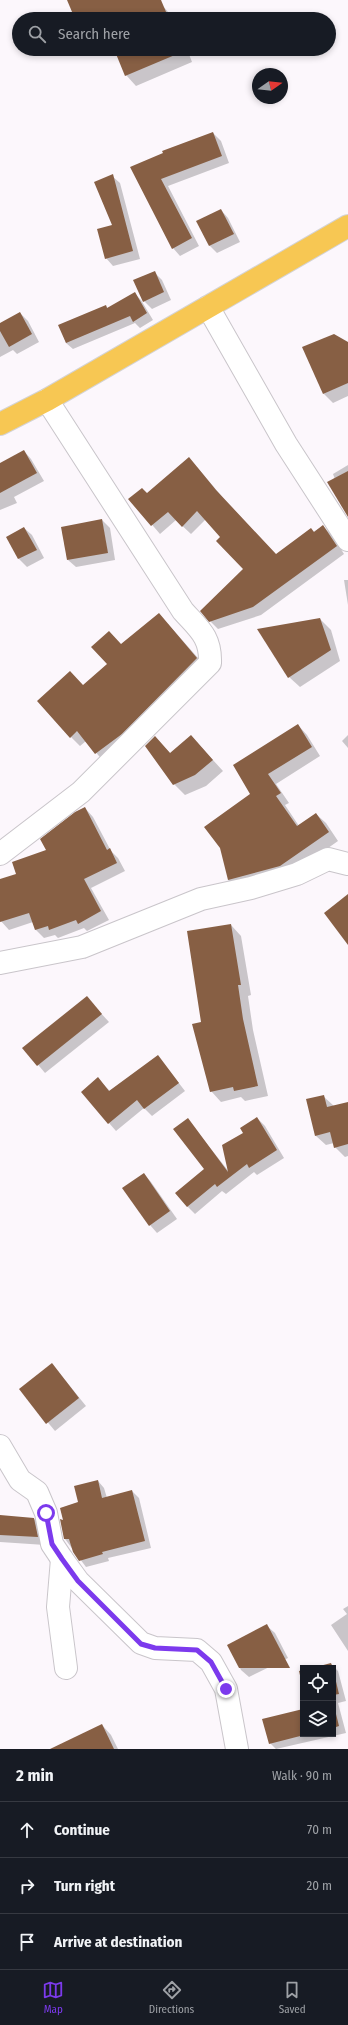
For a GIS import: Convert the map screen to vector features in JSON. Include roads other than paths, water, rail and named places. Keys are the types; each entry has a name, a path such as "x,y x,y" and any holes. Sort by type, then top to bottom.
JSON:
{"highway":[{"path":"0,424 47,400 348,226"}],"street":[{"path":"208,307 286,444 347,537"},
{"path":"0,854 81,792 210,663 211,650 206,638 183,611 47,400"},
{"path":"0,963 82,947 201,899 251,888 297,874 328,859 348,864"},
{"path":"0,1446 20,1480 37,1492 46,1513 52,1544 78,1581 141,1644 155,1648 197,1650 211,1662 226,1689 237,1749"},
{"path":"62,1559 58,1606 66,1668"}]}
